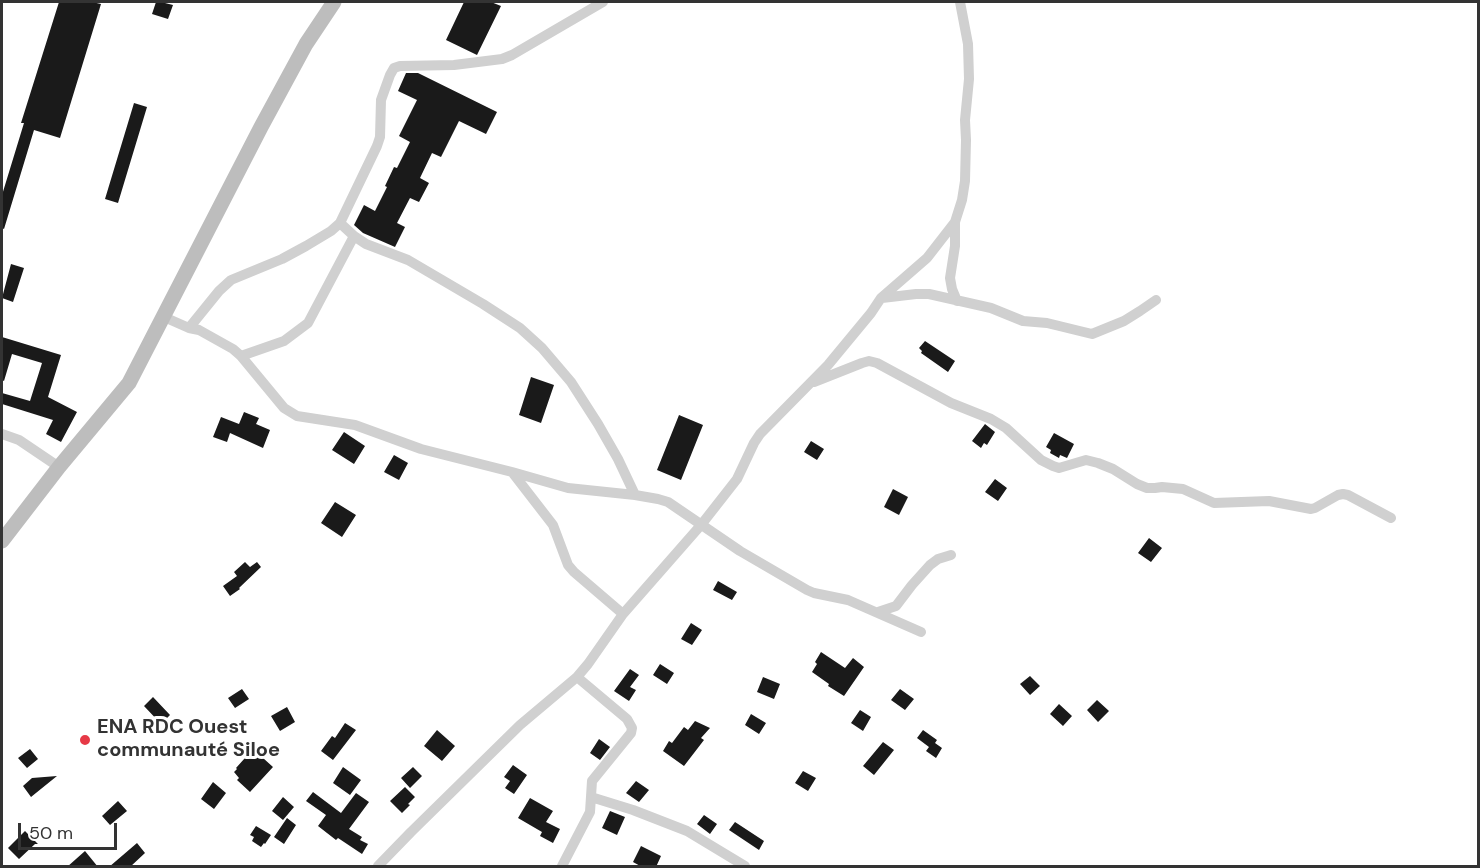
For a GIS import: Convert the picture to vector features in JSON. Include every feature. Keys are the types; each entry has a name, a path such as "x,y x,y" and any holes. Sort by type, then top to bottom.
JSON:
{"main road":[{"path":"2,541 59,467 129,383 261,127 306,44 334,2"}],"street":[{"path":"189,328 231,280 306,246 340,223 377,146 380,137 381,100 394,68 454,65 502,59 603,2"},
{"path":"957,301 952,289 950,269 955,246 955,222 965,181 964,120 969,79 968,44 960,2"},
{"path":"378,867 520,725 576,677 597,652 623,614 737,479 760,434 828,365 881,298 927,258 955,222"},
{"path":"340,223 366,244 408,260 442,279 520,328 542,348 571,382 598,424 635,495"},
{"path":"241,356 284,340 308,323 354,236"},
{"path":"881,298 922,294 991,308 1023,321 1047,323 1092,334 1124,321 1156,300"},
{"path":"164,317 189,328 200,330 233,349 284,408 297,416 355,425 421,449 568,488 635,495 668,502 740,551 807,590 848,600 921,632"},
{"path":"810,383 869,361 1006,428 1041,460 1059,468 1086,460 1113,469 1147,488 1183,489 1214,503 1269,501 1315,508 1343,494 1391,518"},
{"path":"2,434 19,440 59,467"},
{"path":"512,472 554,525 568,565 573,572 623,614"},
{"path":"878,612 896,606 930,566 951,555"},
{"path":"562,867 590,812 592,781 631,733 632,728 627,719 576,677"},
{"path":"591,797 687,831 745,867"}],"building":[{"path":"59,2 101,4 60,138 34,130 4,229 2,228 2,195 24,123 21,123"},
{"path":"156,2 173,5 168,19 152,14"},
{"path":"464,2 491,2 501,6 477,55 446,40"},
{"path":"406,73 418,73 497,112 486,134 459,121 441,157 432,153 420,178 429,183 419,202 410,198 397,223 405,227 395,247 363,233 354,225 364,205 375,211 394,167 397,168 410,142 399,136 417,100 398,91"},
{"path":"134,103 147,107 118,203 105,199"},
{"path":"11,264 24,268 13,302 2,298"},
{"path":"2,337 61,355 48,397 77,412 61,442 46,434 53,420 2,404 2,393 30,401 42,363 12,354 4,381 2,380"},
{"path":"925,341 955,361 948,372 921,353 919,348"},
{"path":"531,377 554,385 541,423 519,415"},
{"path":"244,412 259,418 256,424 270,430 263,448 230,433 227,442 213,437 221,417 239,424"},
{"path":"679,415 703,425 681,480 657,470"},
{"path":"985,424 995,432 987,445 984,443 981,448 972,441"},
{"path":"344,432 365,446 354,464 332,450"},
{"path":"1054,433 1074,444 1067,458 1060,455 1059,458 1050,453 1051,450 1046,447"},
{"path":"811,441 824,449 817,460 804,452"},
{"path":"394,455 408,463 399,480 384,472"},
{"path":"995,479 1007,488 998,501 985,492"},
{"path":"893,489 908,497 899,515 884,507"},
{"path":"335,502 356,515 342,537 321,523"},
{"path":"1149,538 1162,548 1151,562 1138,553"},
{"path":"245,562 250,567 257,562 261,567 230,596 223,586 237,576 234,572"},
{"path":"718,581 737,592 732,600 713,590"},
{"path":"691,623 702,630 692,645 681,639"},
{"path":"821,652 845,668 853,658 864,667 844,696 812,672"},
{"path":"660,664 674,673 667,684 653,675"},
{"path":"630,669 639,675 630,687 636,690 629,701 614,691"},
{"path":"1030,676 1040,686 1030,695 1020,684"},
{"path":"763,677 780,684 774,699 757,692"},
{"path":"242,689 249,699 235,708 228,698"},
{"path":"900,689 914,699 905,710 891,700"},
{"path":"153,697 170,715 161,724 144,706"},
{"path":"1097,700 1109,711 1098,722 1087,710"},
{"path":"1059,704 1072,716 1063,726 1050,714"},
{"path":"287,707 295,722 280,731 271,716"},
{"path":"860,710 871,717 863,731 851,723"},
{"path":"751,714 766,723 759,734 745,725"},
{"path":"695,721 710,728 701,738 704,740 684,766 663,751 669,741 672,743 684,727 688,730"},
{"path":"345,723 356,730 333,760 321,751 332,736 335,738"},
{"path":"437,730 455,746 442,761 424,746"},
{"path":"923,730 937,740 935,743 942,748 936,758 926,751 929,747 917,738"},
{"path":"599,739 610,747 600,760 590,753"},
{"path":"883,742 894,750 874,775 863,766"},
{"path":"30,749 38,759 27,768 18,758"},
{"path":"253,749 273,767 250,792 237,780 239,778 234,772"},
{"path":"513,765 527,775 514,794 505,788 510,781 504,777"},
{"path":"343,767 361,780 350,795 333,783"},
{"path":"413,767 422,776 410,788 401,778"},
{"path":"803,771 816,778 808,791 795,783"},
{"path":"57,776 31,797 23,786 32,778"},
{"path":"636,781 649,790 639,802 626,793"},
{"path":"213,782 226,793 214,809 201,799"},
{"path":"405,787 415,797 402,813 390,801"},
{"path":"313,792 341,813 356,793 369,802 349,829 362,837 360,840 368,844 362,854 338,838 336,840 318,826 326,815 306,801"},
{"path":"283,797 294,807 283,820 272,811"},
{"path":"530,798 553,811 546,822 560,829 553,843 540,836 542,832 518,818"},
{"path":"118,801 127,811 110,825 102,816"},
{"path":"610,811 625,817 617,835 602,828"},
{"path":"704,815 717,824 710,834 697,824"},
{"path":"287,818 296,825 284,844 274,837"},
{"path":"735,822 764,841 759,850 729,830"},
{"path":"256,826 271,835 261,847 252,841 254,837 250,835"},
{"path":"25,831 38,844 35,844 19,859 8,848"},
{"path":"137,843 145,853 130,867 109,867"},
{"path":"641,846 661,856 656,867 642,867 633,862"},
{"path":"85,851 98,867 67,867"}],"place":[{"name":"ENA RDC Ouest communauté Siloe","path":"85,740"}]}
